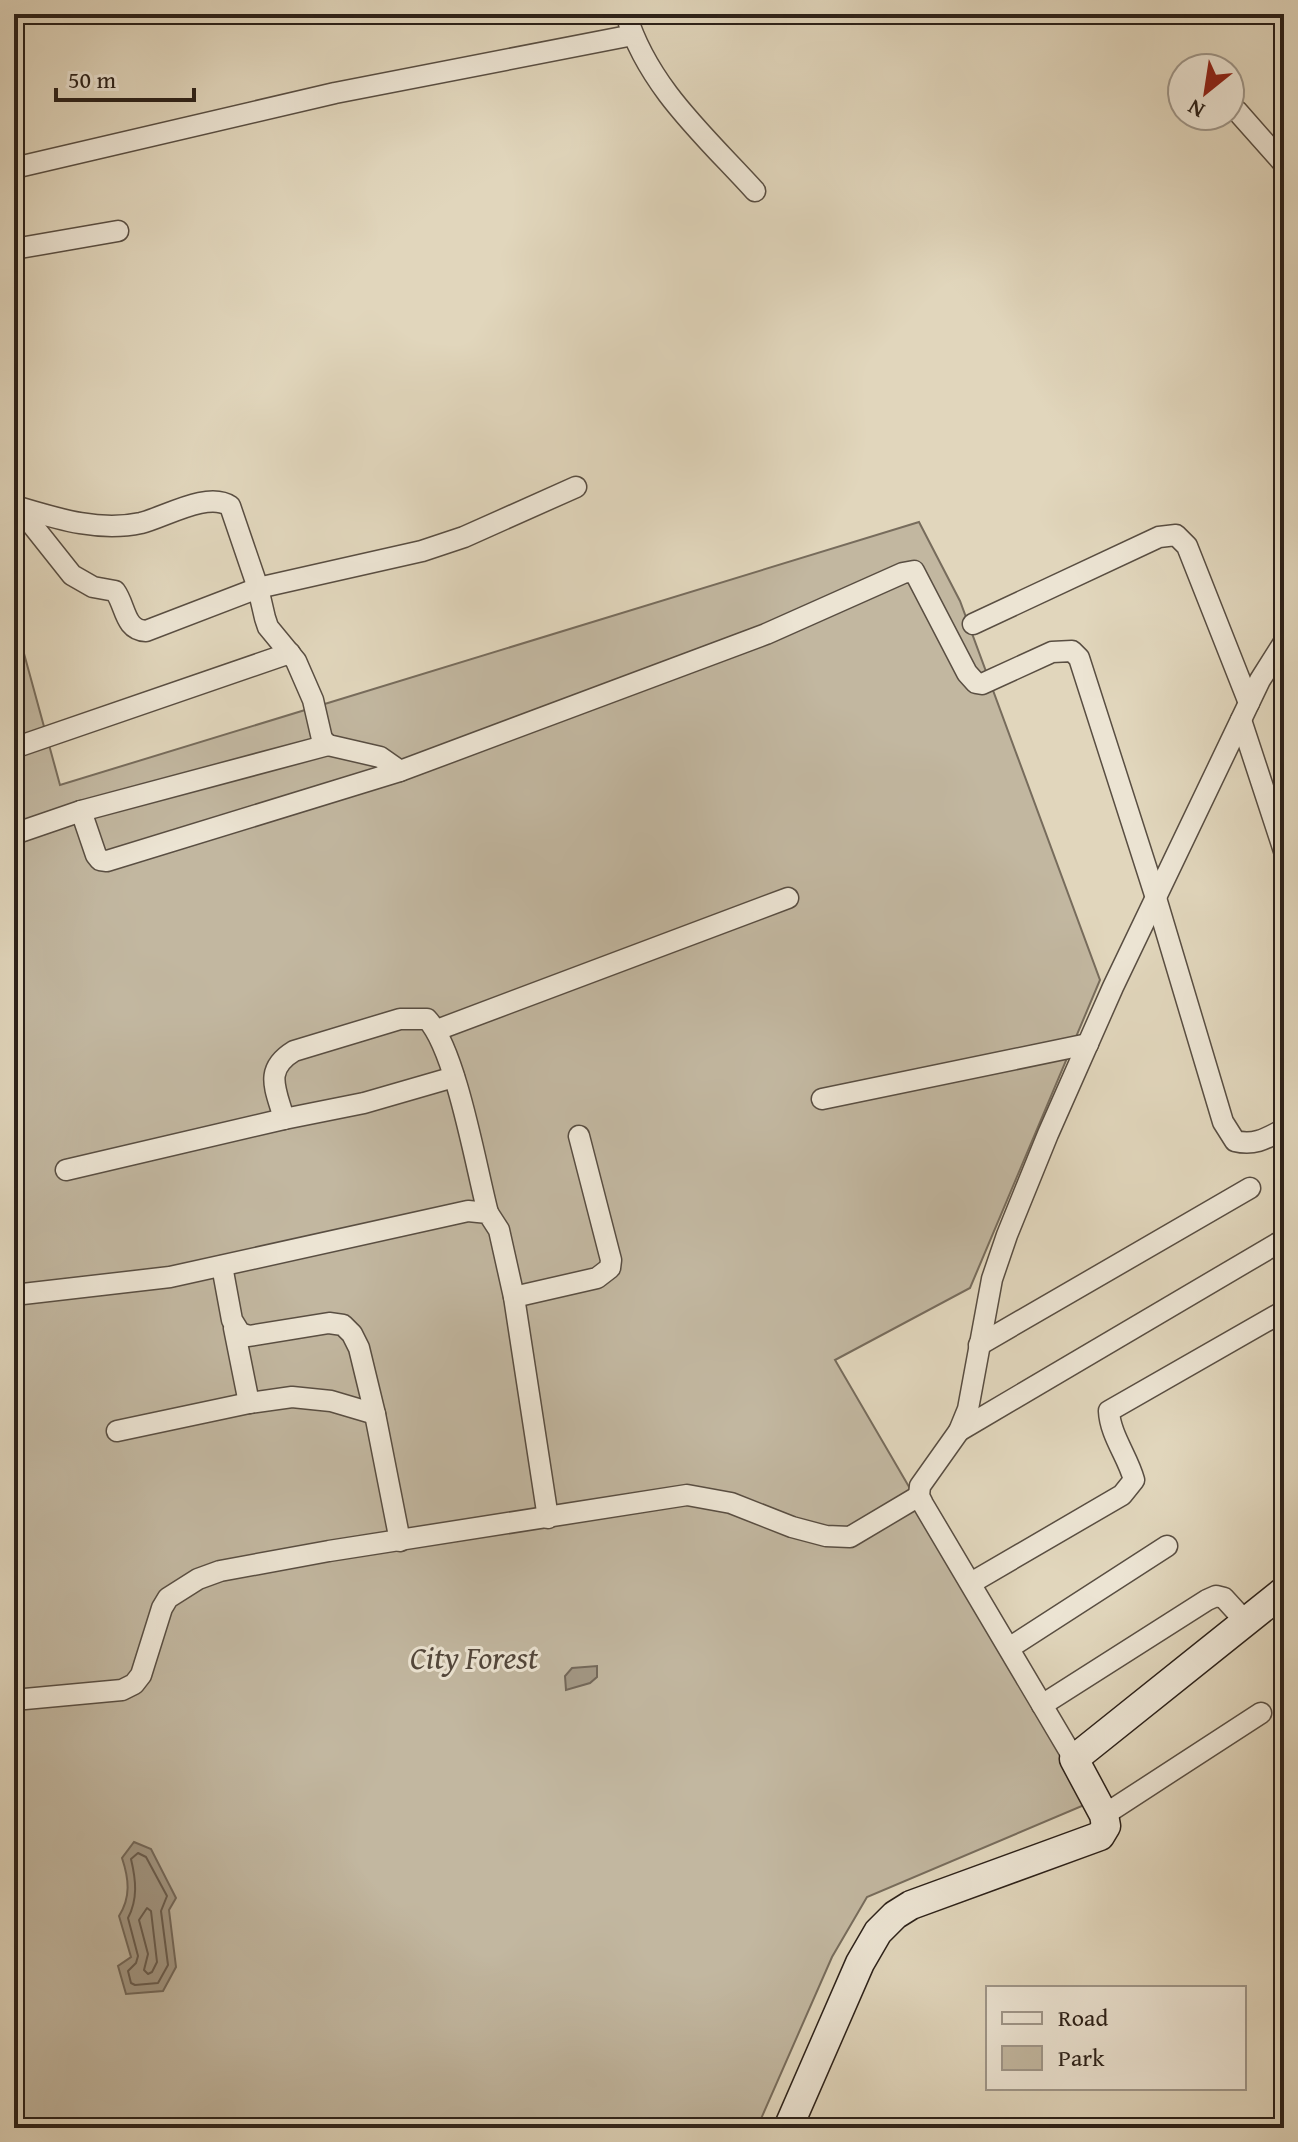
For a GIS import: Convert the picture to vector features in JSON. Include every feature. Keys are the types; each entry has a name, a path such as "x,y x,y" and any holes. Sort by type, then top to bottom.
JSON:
{"street":[{"path":"626,14 633,35 659,83 755,191"},
{"path":"14,168 335,93 633,35"},
{"path":"1246,121 1284,164"},
{"path":"14,249 118,231"},
{"path":"16,506 72,575 93,587 115,591 121,599 128,622 139,631 146,631 258,588 422,551 464,537 576,487"},
{"path":"16,506 105,527 143,522 196,504 221,500 230,506 236,517 268,627 290,653 313,700 322,739 328,745"},
{"path":"973,624 1159,537 1176,535 1187,546 1245,712 1284,851"},
{"path":"81,811 96,855 100,860 107,861 400,771 691,664 914,571 967,673 976,683 982,684 1052,652 1072,651 1079,658 1227,1132 1235,1141 1248,1144 1284,1129"},
{"path":"788,2128 860,1963 878,1932 895,1915 911,1905 1100,1836 1106,1826 1104,1815 1074,1759 919,1496 920,1486 959,1431 972,1391 992,1279 1007,1235 1088,1044 1245,712 1270,662 1284,642"},
{"path":"14,748 290,653"},
{"path":"14,834 81,811 328,745 380,757 400,771"},
{"path":"437,1030 788,898"},
{"path":"284,1119 274,1083 275,1069 280,1060 294,1051 400,1019 427,1019 437,1030 454,1077 488,1213 499,1230 514,1297 548,1518"},
{"path":"822,1099 1088,1044"},
{"path":"66,1170 364,1103 454,1077"},
{"path":"514,1297 597,1278 610,1268 611,1260 579,1136"},
{"path":"979,1345 1250,1188"},
{"path":"14,1295 157,1279 468,1211 488,1213"},
{"path":"959,1431 1278,1243"},
{"path":"222,1266 249,1403"},
{"path":"971,1583 1122,1495 1130,1487 1134,1480 1131,1468 1109,1422 1109,1411 1284,1311"},
{"path":"234,1328 249,1336 329,1323 343,1325 352,1334 359,1348 375,1414 400,1541"},
{"path":"117,1431 292,1397 331,1401 375,1414"},
{"path":"14,1700 122,1690 134,1684 146,1663 162,1608 168,1598 198,1579 241,1567 687,1495 731,1503 792,1527 826,1536 850,1537 919,1496"},
{"path":"1009,1648 1167,1546"},
{"path":"1074,1759 1284,1591"},
{"path":"1042,1705 1216,1596 1224,1598 1245,1621"},
{"path":"1104,1815 1261,1713"}],"green space":[{"name":"City Forest","path":"919,522 960,601 1100,980 970,1288 835,1360 1013,1665 1089,1803 867,1897 832,1957 757,2128 14,2128 14,617 60,785"}],"water":[{"path":"597,1666 597,1677 590,1683 566,1690 565,1676 572,1668"},
{"path":"134,1842 151,1849 176,1898 169,1910 176,1967 163,1991 126,1994 118,1966 131,1957 119,1916 128,1888 122,1858"}]}
